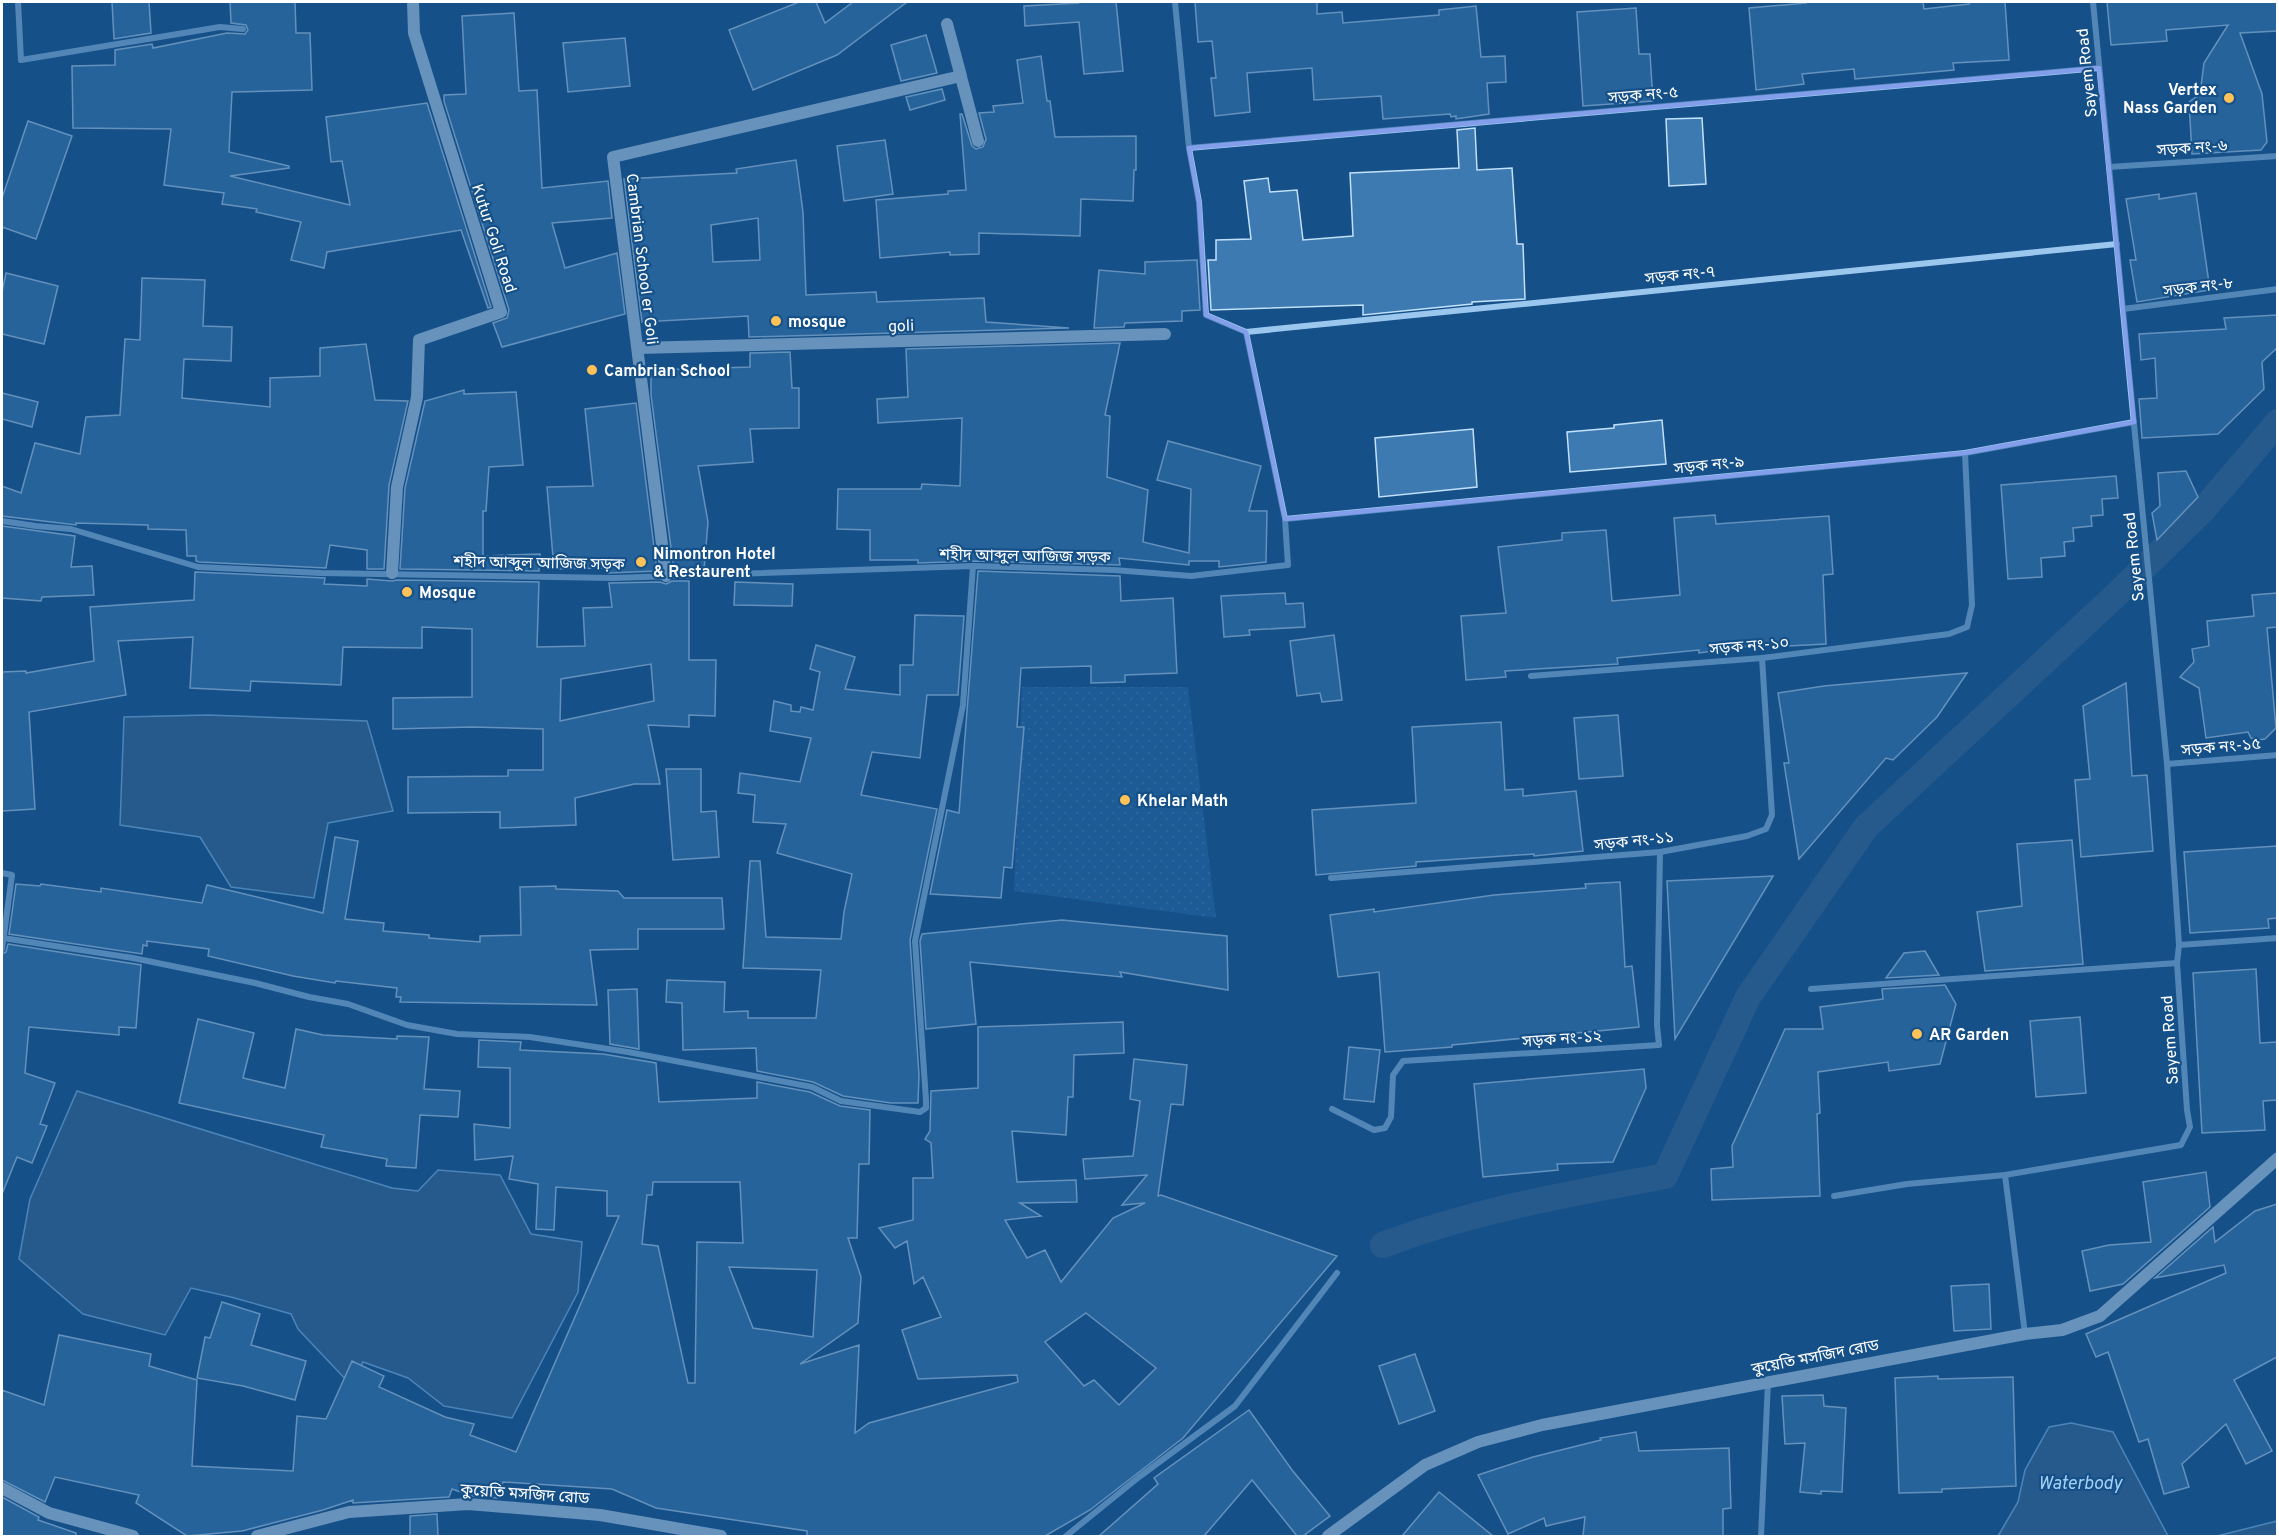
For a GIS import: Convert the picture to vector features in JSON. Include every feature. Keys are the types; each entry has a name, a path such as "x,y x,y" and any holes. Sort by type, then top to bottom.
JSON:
{"street":[{"path":"18,2 21,60 220,27 243,29"},
{"name":"Kutur Goli Road","path":"392,573 397,487 417,397 419,340 501,312 414,33 413,2"},
{"path":"1175,2 1189,148 1199,202 1206,315 1246,332 1285,519"},
{"name":"Sayem Road","path":"2005,1175 2181,1145 2190,1127 2177,963 2179,945 2167,764 2093,2"},
{"name":"Cambrian School er Goli","path":"666,576 614,157 961,76 947,24 956,56 978,141"},
{"name":"সড়ক নং-৫","path":"1189,148 2099,68"},
{"name":"সড়ক নং-৬","path":"2109,167 2277,156"},
{"name":"সড়ক নং-৭","path":"1246,332 2117,244"},
{"name":"সড়ক নং-৮","path":"2123,309 2277,289"},
{"name":"goli","path":"638,348 1165,334"},
{"name":"সড়ক নং-৯","path":"1285,519 1965,453 2134,422"},
{"name":"সড়ক নং-১০","path":"1531,676 1762,658 1949,634 1967,627 1972,605 1965,453"},
{"name":"শহীদ আব্দুল আজিজ সড়ক","path":"2,521 71,529 198,567 321,573 614,578 973,566 1114,570 1191,576 1288,565 1285,519"},
{"path":"3,938 133,958 255,983 348,1004 407,1025 457,1034 530,1037 639,1054 812,1087 841,1101 920,1112 926,1108 926,1100 915,941 963,705 973,566"},
{"name":"সড়ক নং-১১","path":"1331,878 1660,852 1747,836 1766,829 1772,815 1762,658"},
{"name":"সড়ক নং-১৫","path":"2167,764 2277,755"},
{"name":"সড়ক নং-১২","path":"1332,1110 1374,1130 1385,1128 1391,1118 1393,1076 1403,1061 1659,1045 1657,1025 1660,852"},
{"path":"2,873 12,875 2,949"},
{"path":"2179,945 2277,938"},
{"path":"1811,989 2177,963"},
{"name":"কুয়েতি মসজিদ রোড","path":"1328,1536 1425,1465 1478,1442 1542,1425 2025,1334 2062,1330 2100,1316 2277,1160"},
{"path":"1834,1196 1907,1184 2005,1175 2025,1334"},
{"path":"1066,1536 1139,1477 1235,1406 1337,1273"},
{"path":"1761,1536 1768,1382"},
{"path":"2,1488 49,1513 133,1536"},
{"name":"কুয়েতি মসজিদ রোড","path":"257,1536 349,1512 468,1504 600,1515 721,1536"}],"highlighted area":[{"path":"2099,68 2134,422 1965,453 1285,519 1246,332 1206,315 1199,202 1189,148"}],"shaded area":[{"path":"1022,687 1188,687 1216,918 1014,891"}],"water":[{"path":"208,715 367,721 393,811 328,823 314,898 231,887 200,837 120,825 124,717"},
{"path":"77,1091 392,1188 418,1191 438,1170 500,1175 531,1234 582,1242 578,1292 512,1418 444,1406 408,1378 363,1362 351,1385 298,1329 291,1314 231,1297 191,1288 165,1335 83,1314 19,1259 30,1199"},
{"name":"Waterbody","path":"2071,1423 2113,1432 2168,1536 1998,1536 2018,1502 2025,1470 2049,1427"},
{"path":"2277,1521 2277,1536 2217,1536"}],"building":[{"path":"112,2 149,2 151,33 114,39"},
{"path":"230,2 295,2 296,33 310,33 312,90 232,92 229,152 289,166 289,168 230,176 350,205 342,161 331,162 326,117 427,103 491,307 488,308 461,230 327,252 324,268 291,260 301,222 256,212 257,209 222,204 224,193 164,185 171,129 73,128 72,66 115,65 115,50 152,44 153,48 227,33 245,34 248,30 246,25 231,23"},
{"path":"799,2 816,2 825,23 853,2 907,2 837,55 753,90 729,30"},
{"path":"1116,2 1123,71 1084,74 1079,22 1025,26 1024,6"},
{"path":"1195,2 1317,2 1317,14 1342,12 1343,23 1439,15 1439,10 1476,6 1481,57 1505,56 1506,82 1487,83 1489,114 1456,119 1456,116 1451,117 1450,114 1383,119 1381,96 1314,100 1312,68 1247,73 1250,112 1215,116 1211,78 1216,78 1212,41 1198,42"},
{"path":"1806,2 1923,2 1924,9 1969,4 1969,2 2005,2 2009,60 1953,63 1954,70 1855,79 1854,69 1802,74 1804,84 1756,90 1749,8"},
{"path":"2107,2 2277,2 2277,31 2240,33 2262,94 2267,142 2261,150 2192,154 2189,102 2200,94 2204,63 2228,25 2166,30 2167,41 2111,45"},
{"path":"1636,8 1639,54 1650,54 1653,101 1583,106 1577,12"},
{"path":"514,13 519,91 537,90 542,188 608,181 612,218 552,223 565,268 617,253 625,314 502,347 493,323 507,318 509,310 444,95 466,94 462,16"},
{"path":"926,35 937,73 901,81 891,45"},
{"path":"625,38 630,86 568,92 563,43"},
{"path":"1041,56 1055,137 1136,136 1133,201 1081,199 1080,236 979,233 979,254 950,255 950,252 880,258 876,200 948,194 948,191 966,190 960,114 962,114 972,146 976,149 983,147 986,139 979,113 994,112 993,106 1023,103 1017,60"},
{"path":"942,89 945,100 910,110 906,97"},
{"path":"1702,118 1706,184 1669,186 1666,119"},
{"path":"28,121 72,136 36,239 2,227 2,198"},
{"path":"1475,128 1477,170 1512,168 1517,244 1523,244 1525,299 1472,302 1472,304 1363,315 1363,305 1211,310 1208,260 1216,260 1216,240 1251,239 1244,181 1268,178 1270,192 1297,190 1303,240 1353,236 1350,173 1459,168 1457,130"},
{"path":"885,140 893,194 844,201 837,146"},
{"path":"796,160 803,212 806,295 876,292 877,302 984,298 986,322 1069,328 749,337 748,316 642,322 624,179 737,173 736,169","holes":["758,218 760,260 713,262 711,225"]},
{"path":"2196,193 2210,290 2137,302 2130,260 2136,260 2126,199 2159,194 2159,199"},
{"path":"1197,260 1200,310 1182,311 1182,321 1125,323 1124,327 1094,328 1099,270 1145,274 1145,262"},
{"path":"6,273 58,286 44,344 2,334 2,292"},
{"path":"142,278 205,280 203,326 232,327 231,361 184,359 182,398 270,407 270,378 320,376 320,348 366,344 375,400 408,401 389,485 384,569 367,569 367,550 330,545 326,568 199,562 196,561 196,556 187,556 186,530 148,529 148,525 76,523 76,525 2,516 2,486 21,493 35,443 80,454 86,417 120,415 125,339 140,340"},
{"path":"2277,315 2277,348 2262,362 2264,389 2218,434 2142,438 2139,399 2157,398 2155,358 2141,360 2139,334 2226,329 2224,318"},
{"path":"1120,343 1105,415 1110,416 1107,477 1148,490 1143,542 1189,553 1191,489 1157,480 1168,441 1261,466 1249,511 1267,511 1266,562 1219,567 1219,561 1189,561 1189,565 1119,558 1120,565 973,561 918,563 918,560 870,560 870,530 837,529 838,489 921,489 922,484 960,486 962,418 878,423 877,399 908,397 906,349"},
{"path":"790,352 792,388 799,388 799,428 750,429 753,462 698,466 708,522 704,570 674,571 651,395 651,370 750,367 750,353"},
{"path":"464,390 464,394 516,392 523,465 489,467 486,511 483,511 483,556 540,554 539,571 400,569 405,488 425,401"},
{"path":"2,393 38,402 32,427 2,419"},
{"path":"636,403 657,571 608,573 607,568 554,569 547,487 593,486 585,409"},
{"path":"1662,420 1666,464 1570,472 1567,432 1614,428 1614,425"},
{"path":"1473,429 1477,487 1379,497 1375,438"},
{"path":"2186,471 2198,497 2157,540 2152,513 2160,506 2158,473"},
{"path":"2116,476 2118,498 2102,499 2103,515 2091,516 2092,526 2073,528 2074,541 2064,542 2065,556 2041,558 2042,577 2008,579 2001,485"},
{"path":"1715,515 1716,524 1829,516 1833,574 1823,575 1826,644 1788,646 1788,641 1699,653 1699,650 1617,658 1618,664 1505,671 1506,677 1466,680 1461,616 1506,613 1498,547 1562,540 1562,533 1606,530 1612,601 1680,595 1674,518"},
{"path":"2,526 75,536 71,567 92,566 94,595 42,597 41,601 2,598"},
{"path":"978,571 1120,576 1121,601 1173,598 1177,673 1125,675 1125,682 1091,683 1091,666 1021,668 1017,727 1024,727 1012,868 1004,867 1001,898 930,894 947,810 959,813"},
{"path":"195,572 325,578 324,584 367,586 367,579 539,582 537,647 585,646 583,608 612,607 609,583 660,582 666,584 672,581 689,581 689,660 716,660 715,716 689,715 689,727 648,725 660,784 634,784 575,798 576,825 500,828 500,812 408,813 408,777 508,776 508,770 543,770 543,729 472,727 393,729 393,698 472,697 472,629 422,627 422,648 343,647 341,685 251,681 250,691 190,688 193,637 118,641 126,695 29,712 35,809 2,811 2,672 26,671 26,673 94,661 90,607 194,600","holes":["651,664 654,701 560,721 561,679"]},
{"path":"735,582 793,584 792,606 734,605"},
{"path":"1285,593 1286,604 1303,603 1305,627 1249,630 1250,635 1224,637 1221,596"},
{"path":"2277,593 2277,627 2267,628 2276,728 2265,739 2258,740 2251,738 2248,732 2206,738 2199,688 2180,677 2194,662 2192,649 2209,646 2207,621 2254,616 2252,595"},
{"path":"915,615 964,616 958,695 927,695 920,758 872,752 861,795 937,809 910,940 919,1075 918,1103 891,1103 843,1096 813,1082 757,1071 756,1048 683,1050 682,1003 666,1002 667,980 725,982 724,1012 748,1011 748,1018 816,1018 821,970 743,968 750,861 760,861 766,937 841,939 852,874 777,853 786,824 753,822 755,795 738,793 740,773 800,782 811,738 770,731 774,701 791,705 791,711 800,712 801,707 813,710 820,672 810,669 816,645 855,657 845,689 900,695 900,665 913,665"},
{"path":"1334,635 1342,700 1322,702 1320,693 1297,696 1290,641"},
{"path":"1967,673 1937,717 1893,760 1886,758 1799,859 1784,763 1789,763 1778,693 1824,686"},
{"path":"2126,683 2132,776 2147,775 2153,851 2081,857 2075,780 2090,779 2083,706"},
{"path":"1618,715 1623,776 1579,779 1574,718"},
{"path":"1501,722 1505,790 1523,789 1523,796 1576,791 1583,851 1416,862 1416,866 1316,875 1312,810 1416,803 1412,727"},
{"path":"666,769 701,769 701,812 716,811 719,857 673,860"},
{"path":"335,837 358,841 345,919 384,923 383,931 480,942 480,936 521,935 520,887 556,886 556,889 618,891 624,898 722,898 724,929 638,929 638,949 590,950 597,1005 400,1002 401,997 396,997 397,988 336,981 335,983 293,976 208,956 209,949 147,941 147,946 143,945 142,954 9,934 16,884 40,886 41,884 101,892 101,888 202,903 207,885 323,913"},
{"path":"2072,840 2083,964 1985,971 1977,912 2022,906 2017,844"},
{"path":"2277,846 2277,918 2268,919 2269,928 2190,933 2184,852"},
{"path":"1773,876 1675,1039 1667,881"},
{"path":"1620,882 1625,967 1632,966 1639,1027 1385,1052 1379,972 1338,977 1330,915 1374,909 1374,912 1494,895 1586,888 1585,884"},
{"path":"1062,920 1227,936 1228,990 1120,972 1122,977 970,962 976,1024 926,1029 920,941 922,934"},
{"path":"8,944 141,965 136,1028 119,1027 119,1035 29,1027 25,1073 55,1083 40,1124 47,1126 32,1163 17,1157 2,1194 2,954 6,952"},
{"path":"1925,951 1939,975 1886,978 1904,953"},
{"path":"2256,969 2260,1043 2277,1042 2277,1100 2263,1101 2265,1130 2202,1133 2193,973"},
{"path":"1945,985 1956,1004 1940,1064 1889,1071 1888,1062 1818,1072 1820,1196 1712,1200 1711,1169 1733,1167 1732,1146 1785,1029 1823,1029 1820,1007 1883,999 1882,989"},
{"path":"637,989 639,1049 610,1044 608,990"},
{"path":"2080,1017 2086,1093 2036,1097 2030,1021"},
{"path":"198,1019 254,1033 243,1078 285,1088 296,1029 323,1035 397,1039 397,1036 429,1037 424,1089 460,1091 458,1117 420,1115 416,1168 386,1166 387,1159 321,1147 324,1135 179,1103"},
{"path":"1123,1022 1124,1053 1074,1055 1073,1097 1068,1097 1066,1135 1012,1131 1017,1182 1076,1180 1077,1202 1020,1203 1041,1216 1005,1220 1027,1258 1045,1250 1061,1282 1113,1218 1145,1203 1122,1205 1147,1175 1085,1179 1083,1159 1133,1156 1140,1101 1130,1099 1134,1059 1187,1065 1183,1105 1171,1104 1158,1196 1161,1195 1337,1256 1183,1438 1090,1510 1045,1536 807,1536 807,1531 656,1508 612,1489 503,1482 497,1498 472,1496 452,1489 449,1497 353,1503 353,1500 242,1531 187,1536 136,1503 139,1495 55,1477 45,1502 2,1480 2,1390 44,1405 59,1335 151,1354 149,1366 197,1380 192,1466 293,1471 297,1416 326,1419 352,1361 384,1376 379,1387 445,1417 474,1424 470,1435 516,1452 619,1216 607,1216 607,1191 556,1187 554,1230 536,1229 538,1184 509,1179 513,1156 475,1160 474,1124 510,1128 510,1068 478,1067 479,1040 521,1042 520,1050 603,1054 656,1063 659,1102 757,1098 757,1082 810,1092 840,1106 870,1110 869,1164 859,1164 857,1238 848,1238 861,1277 858,1323 800,1364 859,1345 855,1433 869,1423 1018,1382 1017,1375 918,1379 902,1330 941,1317 923,1277 914,1284 907,1241 895,1248 879,1228 913,1220 913,1178 933,1178 931,1143 925,1139 930,1131 931,1091 978,1088 978,1027","holes":["653,1182 740,1182 743,1243 697,1242 695,1383 688,1383 658,1246 642,1244 647,1195 652,1195","729,1267 817,1270 813,1337 753,1328","1086,1313 1156,1368 1119,1405 1094,1380 1084,1386 1045,1342"]},
{"path":"1349,1047 1380,1050 1374,1102 1344,1099"},
{"path":"1644,1069 1646,1088 1613,1162 1557,1164 1558,1170 1483,1177 1474,1084"},
{"path":"2206,1172 2210,1207 2123,1284 2090,1291 2082,1251 2109,1245 2151,1242 2143,1182"},
{"path":"2277,1204 2277,1357 2234,1380 2272,1451 2246,1464 2226,1424 2182,1464 2189,1487 2164,1494 2148,1439 2139,1442 2108,1352 2096,1357 2086,1334 2226,1273 2224,1265 2155,1278 2213,1227 2215,1242 2255,1211"},
{"path":"1989,1284 1991,1329 1954,1331 1951,1286"},
{"path":"222,1302 260,1314 251,1345 306,1361 295,1400 243,1386 197,1378 205,1337 210,1338"},
{"path":"1415,1354 1435,1411 1399,1424 1379,1366"},
{"path":"1938,1376 1938,1379 2013,1377 2016,1486 1899,1493 1895,1378"},
{"path":"1823,1395 1824,1406 1846,1408 1842,1492 1821,1491 1821,1494 1800,1492 1805,1443 1785,1444 1782,1396"},
{"path":"1249,1410 1292,1470 1330,1516 1303,1536 1297,1536 1252,1480 1204,1536 1099,1536 1158,1484 1154,1478"},
{"path":"1636,1432 1639,1451 1729,1448 1731,1508 1723,1509 1723,1536 1583,1536 1585,1517 1546,1526 1544,1518 1508,1534 1478,1475 1533,1457 1601,1440 1600,1438"},
{"path":"1439,1492 1493,1536 1402,1536"},
{"path":"2,1497 39,1517 38,1520 76,1533 76,1536 2,1536"},
{"path":"437,1514 438,1536 410,1536 410,1516"}],"waterway":[{"path":"1383,1245 1487,1213 1665,1176 1748,997 1866,827 2115,596 2203,510 2278,422"}],"place":[{"name":"Vertex Nass Garden","path":"2229,98"},
{"name":"mosque","path":"776,321"},
{"name":"Cambrian School","path":"592,370"},
{"name":"Nimontron Hotel & Restaurent","path":"641,562"},
{"name":"Mosque","path":"407,592"},
{"name":"Khelar Math","path":"1125,800"},
{"name":"AR Garden","path":"1917,1034"}]}
